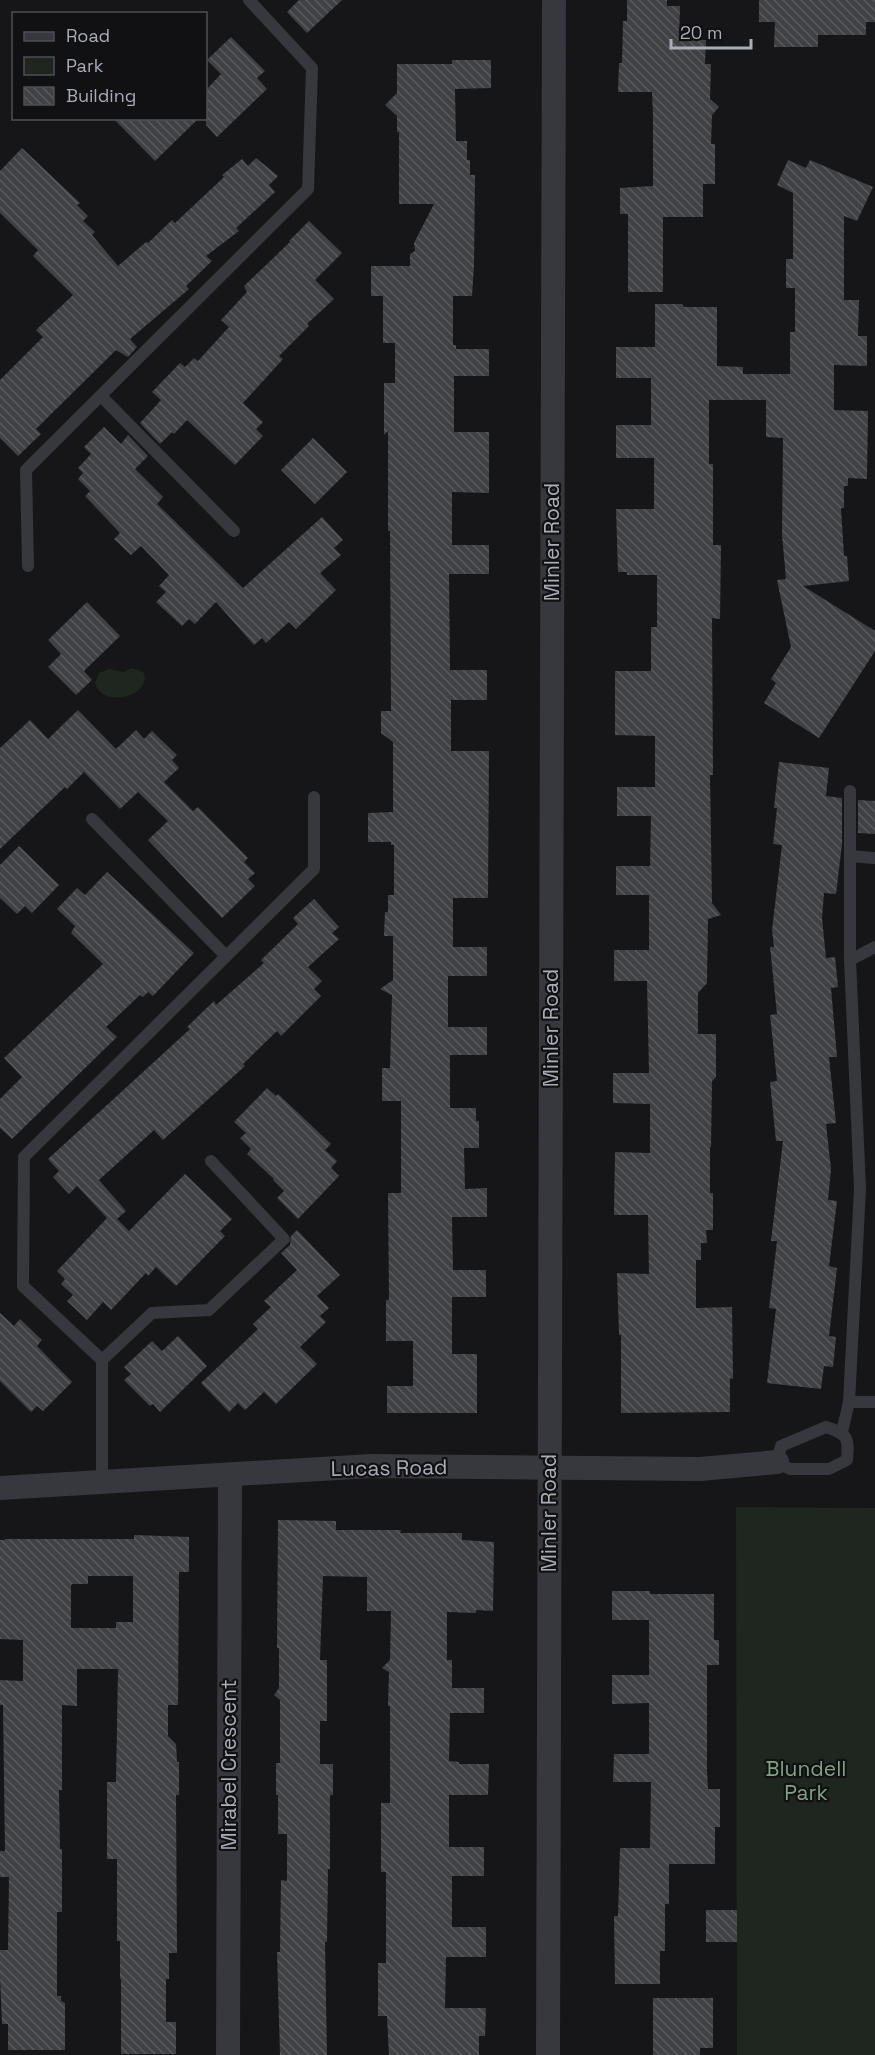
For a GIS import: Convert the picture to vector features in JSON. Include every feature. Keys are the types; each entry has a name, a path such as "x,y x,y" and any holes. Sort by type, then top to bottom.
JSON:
{"street":[{"name":"Minler Road","path":"548,2055 554,0"},
{"name":"Lucas Road","path":"0,1488 371,1467 700,1469 777,1462"},
{"name":"Mirabel Crescent","path":"228,2055 230,1476"}],"lane":[{"path":"28,566 26,470 308,189 312,68 249,0"},
{"path":"101,396 234,531"},
{"path":"842,1432 849,1402 860,1189 850,960 850,791"},
{"path":"102,1360 23,1286 24,1157 314,869 314,796"},
{"path":"92,819 226,956"},
{"path":"850,856 875,858"},
{"path":"850,960 875,947"},
{"path":"102,1482 102,1360 152,1313 208,1310 284,1239 211,1161"},
{"path":"849,1402 875,1402"},
{"path":"826,1427 842,1432 849,1442 848,1460 829,1469 790,1469 777,1462 781,1446 826,1427"}],"green space":[{"path":"132,668 143,672 145,680 142,687 135,693 117,698 108,696 100,691 95,683 99,673 109,669 124,672"},
{"name":"Blundell Park","path":"736,1507 875,1508 875,2055 737,2055"}],"building":[{"path":"299,0 342,0 307,33 287,12"},
{"path":"627,0 667,0 667,6 680,6 679,40 706,40 705,64 711,64 710,99 719,107 712,115 711,144 715,144 715,184 703,184 703,217 663,217 663,292 628,292 628,214 620,214 620,188 653,186 653,116 652,92 618,92 619,63 622,63 623,21 627,21"},
{"path":"759,0 875,0 875,22 866,22 866,35 818,35 818,47 774,47 775,22 759,22"},
{"path":"231,37 265,71 257,78 267,89 217,137 206,125 207,89 221,74 207,60"},
{"path":"452,60 491,60 491,88 455,89 456,141 467,141 470,175 475,175 472,296 453,296 453,345 456,345 456,349 489,349 489,376 454,376 454,432 489,432 489,493 452,492 452,545 489,545 489,574 449,574 450,670 487,670 487,700 451,700 451,751 489,751 488,898 453,898 453,947 487,947 487,976 448,976 448,1027 487,1027 487,1055 450,1055 450,1108 476,1108 476,1121 479,1121 479,1148 464,1148 465,1189 487,1188 487,1217 452,1217 453,1270 486,1270 486,1297 452,1297 452,1354 477,1354 477,1413 387,1413 387,1386 413,1386 413,1341 386,1341 386,1300 389,1300 388,1193 401,1193 401,1101 382,1101 382,1068 390,1068 392,995 380,989 393,980 393,936 384,936 388,895 394,895 394,845 391,845 391,842 368,842 368,813 393,812 393,742 381,733 381,711 391,711 388,431 384,435 384,383 395,383 395,343 383,343 383,296 371,296 371,266 410,266 410,254 415,251 414,243 434,204 399,204 397,116 385,105 397,93 397,64 452,64"},
{"path":"115,120 197,120 155,161"},
{"path":"22,148 80,203 77,205 88,216 83,221 95,232 92,235 118,266 146,242 148,243 172,220 175,223 224,177 222,175 242,159 248,166 256,158 278,176 269,185 275,192 236,228 239,231 206,256 212,261 186,286 189,289 130,339 137,347 128,357 116,350 36,429 41,434 18,456 0,438 0,380 43,337 36,330 73,295 33,256 38,250 0,213 0,171"},
{"path":"788,160 806,168 810,160 873,187 857,221 844,216 844,300 859,300 858,336 867,336 867,366 834,365 834,410 868,411 867,479 848,478 848,486 844,486 844,508 841,508 844,556 847,556 849,581 803,586 875,631 875,651 819,738 764,703 776,683 771,679 791,647 777,580 786,579 782,535 783,438 766,437 766,400 709,400 709,464 713,464 713,545 721,545 720,619 712,618 713,775 710,775 712,903 721,915 708,919 707,983 698,993 698,1034 716,1034 716,1077 712,1081 710,1147 713,1230 706,1230 707,1243 701,1243 701,1260 696,1260 696,1308 732,1307 733,1379 730,1378 730,1412 621,1413 621,1335 619,1335 617,1273 649,1274 648,1215 614,1215 615,1152 650,1153 650,1104 613,1103 613,1073 649,1073 647,981 614,981 614,950 649,950 649,895 616,895 616,866 650,866 651,816 617,816 617,787 655,787 655,736 615,735 615,671 651,671 651,627 657,627 657,575 627,575 627,572 618,572 616,509 654,509 654,458 616,458 616,425 651,425 651,378 616,378 616,347 655,347 655,304 717,307 717,366 743,367 743,374 790,374 790,332 795,332 795,288 786,288 786,259 793,259 793,193 777,185"},
{"path":"309,221 342,253 315,280 334,299 307,324 309,326 279,356 283,359 243,403 263,422 256,429 263,436 235,465 187,420 174,434 172,432 160,444 140,423 161,400 152,392 180,363 185,367 194,358 198,361 229,327 221,320 247,292 244,286"},
{"path":"104,427 121,444 128,435 148,456 135,469 163,497 157,504 243,588 322,517 343,540 334,548 341,555 320,573 336,590 296,629 289,622 266,643 262,638 254,645 216,602 195,624 189,619 182,626 156,602 166,592 159,586 169,575 141,546 131,555 114,539 120,533 85,496 90,491 78,479 83,473 78,468 91,454 84,447"},
{"path":"313,438 347,472 315,504 281,470"},
{"path":"87,602 120,636 84,671 92,680 76,695 48,667 61,654 48,640"},
{"path":"78,710 116,749 136,730 144,739 152,731 177,755 172,760 179,768 164,782 193,811 198,807 248,858 244,862 255,873 248,879 255,886 222,918 148,840 168,821 138,792 120,809 84,772 0,849 0,748 30,720 48,739"},
{"path":"779,762 829,768 826,796 842,798 842,844 836,894 824,893 822,918 826,958 835,957 838,987 831,988 837,1057 829,1057 836,1123 826,1124 831,1169 828,1200 837,1201 829,1266 837,1268 829,1336 836,1337 833,1367 824,1366 821,1389 767,1383 776,1309 769,1308 777,1241 771,1241 783,1141 776,1141 770,1082 777,1081 770,1015 777,1014 770,947 774,947 772,930 782,845 773,844"},
{"path":"858,800 875,801 875,834 858,833"},
{"path":"19,846 59,885 32,913 25,906 17,914 0,898 0,865"},
{"path":"107,872 194,953 153,996 148,992 143,997 140,995 106,1027 117,1037 12,1139 0,1128 0,1099 22,1077 4,1058 103,964 71,933 75,926 57,909 77,888 85,895"},
{"path":"314,899 339,927 332,933 339,939 308,967 322,981 314,989 321,996 281,1036 277,1031 243,1064 245,1066 163,1140 154,1130 99,1180 126,1211 117,1219 129,1231 185,1174 232,1219 220,1231 225,1236 176,1286 156,1267 148,1276 146,1273 111,1310 103,1302 87,1320 67,1301 73,1295 61,1284 65,1279 57,1271 107,1218 77,1186 69,1194 53,1177 59,1171 48,1159 190,1029 187,1027 214,1001 216,1005 264,963 261,960 298,924 293,918"},
{"path":"267,1088 276,1096 278,1094 331,1144 325,1150 337,1161 331,1168 339,1176 298,1219 277,1198 284,1191 247,1154 251,1149 240,1138 246,1133 234,1122"},
{"path":"297,1230 340,1275 317,1296 329,1308 320,1316 326,1322 300,1347 317,1364 276,1404 264,1392 245,1410 238,1403 229,1412 201,1383 258,1329 253,1324 271,1307 264,1301 297,1270 281,1253 290,1245 291,1236"},
{"path":"0,1313 14,1326 20,1319 42,1340 37,1346 72,1382 43,1411 37,1406 31,1412 0,1381"},
{"path":"178,1336 207,1366 160,1412 153,1404 150,1406 124,1380 131,1374 124,1367 152,1341 162,1351"},
{"path":"278,1520 336,1521 336,1530 462,1533 462,1540 494,1542 493,1611 447,1612 447,1660 452,1660 452,1688 484,1688 484,1713 450,1713 449,1761 459,1762 459,1764 489,1764 488,1795 449,1795 449,1847 484,1847 484,1876 452,1876 452,1927 486,1927 486,1957 446,1957 445,2008 486,2008 485,2036 479,2036 479,2055 389,2055 387,2016 378,2016 378,1963 386,1963 386,1872 381,1872 381,1803 390,1803 390,1706 388,1706 389,1672 382,1668 390,1660 391,1611 367,1611 367,1577 323,1576 320,1660 327,1660 327,1721 320,1721 320,1764 333,1764 333,1795 330,1795 327,1942 325,1942 327,2055 280,2055 277,1952 280,1952 281,1880 287,1881 287,1834 278,1834 278,1795 276,1795 276,1763 280,1763 280,1700 274,1695 279,1688"},
{"path":"134,1535 189,1537 189,1572 179,1572 178,1705 168,1705 168,1736 176,1744 177,1762 179,1762 179,1795 176,1795 177,1953 169,1953 169,1979 166,1979 166,2022 176,2022 176,2054 121,2054 117,1859 107,1859 107,1782 116,1782 118,1669 77,1669 77,1706 62,1705 62,1790 59,1790 62,1912 57,1912 57,1996 61,1996 61,2001 65,2003 65,2050 8,2050 8,2024 2,2024 0,1977 0,1950 8,1950 9,1877 0,1877 0,1851 5,1851 3,1705 0,1705 0,1680 23,1681 23,1640 0,1639 0,1540 134,1539","holes":["88,1576 133,1576 133,1622 116,1622 116,1628 71,1628 72,1584 88,1584"]},
{"path":"612,1591 650,1591 650,1594 714,1594 714,1640 719,1640 719,1665 707,1665 707,1771 708,1789 720,1789 720,1827 715,1827 715,1864 669,1864 669,1904 665,1904 665,1951 660,1951 660,1984 615,1984 614,1916 618,1916 620,1848 650,1848 651,1782 613,1782 614,1754 649,1754 649,1703 612,1704 612,1675 649,1675 649,1620 612,1620"},
{"path":"706,1910 737,1910 737,1942 706,1942"},
{"path":"653,1998 713,1998 713,2048 700,2048 700,2055 653,2055"}]}
